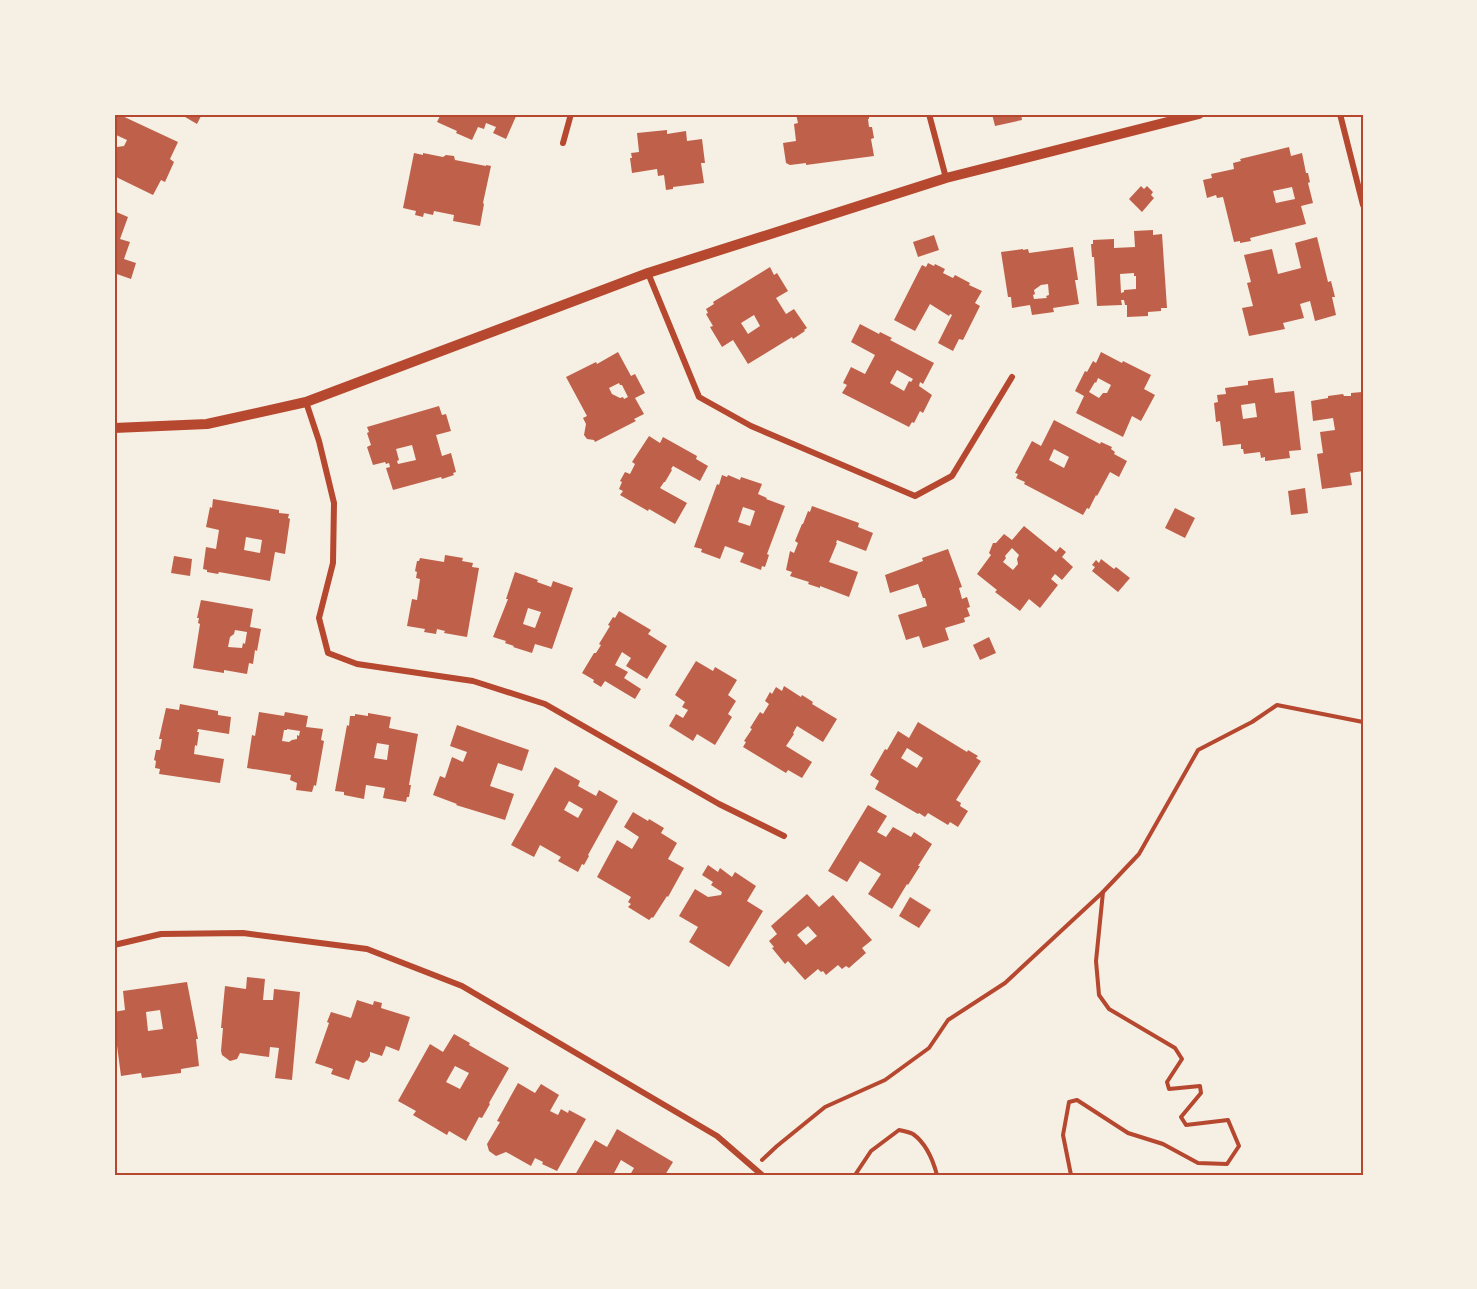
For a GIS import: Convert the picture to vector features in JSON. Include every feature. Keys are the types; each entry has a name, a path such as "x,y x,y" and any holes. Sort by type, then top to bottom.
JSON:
{"street":[{"path":"563,143 572,114"},
{"path":"930,114 946,178"},
{"path":"114,428 207,424 306,402 648,273 946,178 1199,114"},
{"path":"1340,114 1363,206"},
{"path":"648,273 699,397 751,426 915,496 952,477 1012,377"},
{"path":"306,402 319,441 334,503 333,563 320,618 328,653 357,664 473,681 545,704 719,804 784,836"},
{"path":"114,945 161,934 243,933 367,949 462,986 717,1136 762,1175"}],"path":[{"path":"754,1168 825,1107 885,1080 929,1048 948,1020 1005,983 1103,892 1139,854 1198,750 1252,722 1277,705 1363,722"},
{"path":"1071,1175 1063,1136 1069,1102 1077,1100 1128,1133 1163,1144 1198,1163 1227,1164 1239,1146 1228,1120 1186,1125 1181,1117 1201,1093 1200,1086 1169,1089 1167,1082 1182,1059 1175,1048 1109,1009 1099,995 1096,961 1103,892"},
{"path":"855,1175 871,1151 899,1130 912,1133 924,1145 933,1158 937,1175"}],"building":[{"path":"118,114 178,142 170,159 174,162 165,182 161,180 153,195 114,176 114,145 124,146 127,140 114,134 114,122"},
{"path":"180,114 202,114 197,124"},
{"path":"441,114 517,114 506,139 493,133 496,127 486,123 484,129 478,127 472,140 437,122"},
{"path":"796,114 869,114 869,127 872,127 874,138 871,139 874,156 806,165 806,163 790,165 786,163 783,143 796,141 794,124 798,123"},
{"path":"992,114 1021,114 1022,120 995,126"},
{"path":"667,130 667,134 686,131 687,141 702,139 705,163 701,163 704,183 666,190 664,175 658,176 657,169 632,173 631,153 639,152 637,133"},
{"path":"1289,147 1291,156 1302,153 1313,203 1301,206 1306,224 1250,238 1251,241 1234,242 1223,197 1217,198 1216,195 1207,198 1203,180 1212,178 1211,174 1234,169 1233,163 1241,161 1240,159","holes":["1292,187 1295,199 1276,203 1273,191"]},
{"path":"414,153 443,157 454,156 455,160 491,166 480,226 453,221 454,215 434,211 433,215 424,213 423,217 415,215 416,211 403,208"},
{"path":"1141,186 1144,189 1147,186 1153,192 1151,195 1154,198 1142,212 1129,199"},
{"path":"114,211 128,217 120,239 130,242 124,259 136,263 131,279 114,273"},
{"path":"1153,230 1153,235 1162,234 1167,308 1148,312 1148,316 1127,317 1127,305 1124,300 1121,300 1122,305 1097,306 1091,244 1093,240 1114,239 1114,248 1135,247 1134,231","holes":["1134,273 1136,276 1136,289 1124,290 1121,293 1120,274"]},
{"path":"934,235 939,250 918,257 913,242"},
{"path":"1317,237 1328,282 1331,281 1335,297 1332,297 1336,315 1315,321 1310,301 1300,304 1304,318 1283,323 1285,329 1249,336 1242,308 1253,306 1247,283 1251,282 1244,255 1272,249 1278,274 1301,268 1295,243"},
{"path":"1073,247 1079,304 1053,308 1054,312 1032,315 1030,305 1012,308 1011,297 1008,297 1001,252 1028,249 1029,253","holes":["1048,284 1049,295 1046,296 1047,298 1034,299 1033,295 1034,290 1041,285"]},
{"path":"928,263 945,269 943,273 953,278 955,275 982,291 975,303 980,306 963,340 959,339 953,351 938,343 952,315 949,316 930,304 915,331 894,320 922,265 926,267"},
{"path":"770,267 774,275 777,273 788,291 776,298 786,314 794,309 807,328 793,339 792,337 748,364 733,340 722,347 710,327 713,326 706,314 708,313 706,309 714,304 713,302","holes":["754,315 760,326 748,334 741,323"]},
{"path":"860,324 892,338 890,340 934,363 923,384 920,382 919,386 932,395 923,413 920,411 914,423 912,422 909,427 842,393 847,385 843,383 851,367 865,374 875,355 851,342","holes":["897,370 913,379 909,381 904,391 890,383"]},
{"path":"618,352 631,376 635,374 645,393 635,398 644,414 634,419 636,421 595,442 584,435 586,424 583,418 587,416 566,377 596,362 597,364","holes":["619,383 628,397 624,399 612,394 609,388"]},
{"path":"1101,352 1151,375 1144,389 1155,395 1141,421 1132,416 1123,437 1076,413 1084,396 1075,391 1085,371 1087,372 1093,361 1096,363","holes":["1098,378 1111,385 1107,393 1103,393 1099,398 1089,392"]},
{"path":"1273,378 1275,393 1294,391 1301,450 1289,451 1290,458 1265,461 1265,457 1261,458 1260,452 1244,454 1241,444 1223,446 1220,421 1216,422 1214,403 1218,402 1217,395 1226,394 1225,388 1248,385 1248,381","holes":["1255,403 1257,417 1243,419 1241,405"]},
{"path":"1362,392 1363,471 1350,473 1352,485 1322,489 1317,454 1323,453 1320,432 1335,430 1333,418 1313,421 1311,401 1343,394 1351,396 1351,393"},
{"path":"439,406 442,415 446,414 451,431 436,435 442,456 451,453 456,472 442,479 441,477 393,490 386,468 390,467 389,463 373,465 367,447 371,445 367,427","holes":["412,445 416,460 398,464 396,449"]},
{"path":"1054,420 1100,444 1101,442 1112,447 1114,454 1127,461 1119,477 1110,472 1089,509 1087,508 1083,515 1016,478 1018,474 1015,473 1032,441 1041,446","holes":["1054,449 1069,457 1064,468 1049,460"]},
{"path":"649,436 660,443 663,437 697,456 696,459 708,466 700,481 673,466 660,488 687,503 675,524 620,495 623,491 619,489 622,482 620,481 625,472 630,474 635,464 632,462"},
{"path":"722,475 740,480 741,477 762,484 758,494 785,506 767,554 769,555 765,567 762,566 761,570 740,562 744,553 725,546 720,559 694,547 717,484 719,485","holes":["743,507 755,511 750,526 738,522"]},
{"path":"1305,488 1308,513 1291,515 1288,491"},
{"path":"213,499 279,510 279,513 289,514 285,554 275,552 270,581 219,572 218,574 203,569 206,547 216,549 219,530 206,527 210,507 212,508","holes":["246,537 262,540 260,553 244,550"]},
{"path":"812,506 859,523 858,527 873,533 866,551 837,540 829,562 858,572 849,597 808,584 809,582 790,576 792,572 786,570 790,551 794,553 798,543 795,541"},
{"path":"1175,508 1195,518 1185,538 1165,528"},
{"path":"1024,526 1056,552 1060,547 1066,552 1062,557 1073,567 1062,580 1055,574 1051,579 1058,585 1040,608 1029,599 1020,611 995,592 997,590 977,574 991,555 989,553 993,543 996,543 1004,534 1012,540","holes":["1012,548 1019,555 1018,564 1013,570 1003,562"]},
{"path":"948,549 962,587 959,588 962,599 967,597 970,616 964,618 965,622 945,628 949,640 923,648 919,636 906,640 898,615 927,606 918,584 890,593 885,575"},
{"path":"445,555 463,558 462,561 473,563 472,567 479,568 467,637 444,633 445,631 437,629 436,634 424,632 425,629 407,626 412,599 417,600 420,579 416,578 417,561 420,558 444,562"},
{"path":"174,556 192,559 190,576 171,573"},
{"path":"1101,559 1130,578 1118,592 1092,571 1095,567 1092,565 1096,560 1099,563"},
{"path":"515,572 551,587 553,581 573,588 552,649 535,644 532,653 493,637 508,599 506,599","holes":["528,608 541,612 535,628 523,624"]},
{"path":"201,600 253,609 250,627 261,629 253,664 249,663 247,674 193,668 200,624 197,618","holes":["235,630 247,632 242,648 228,647 230,637"]},
{"path":"619,611 651,630 648,634 667,646 647,679 626,666 631,658 622,652 615,665 628,672 624,678 641,689 635,699 605,681 601,687 582,673 601,645 599,644 610,626 608,625"},
{"path":"989,637 996,653 980,660 973,645"},
{"path":"696,661 713,671 715,667 737,680 728,695 736,701 728,714 732,717 715,745 697,734 693,741 669,726 676,714 683,718 688,710 682,707 685,702 675,695"},
{"path":"784,686 801,697 802,695 837,719 823,742 797,726 786,746 812,762 802,778 788,770 786,773 743,747 752,729 750,728 760,712 763,714 769,704 765,701 770,692 772,694 776,687 782,691"},
{"path":"180,704 218,711 218,715 231,717 229,734 198,729 197,732 199,732 194,754 224,759 220,783 159,774 160,769 155,768 156,761 154,760 156,750 160,750 162,739 159,739 166,708 179,710"},
{"path":"259,712 284,716 285,712 308,716 306,727 323,729 321,740 324,741 316,786 314,785 312,792 296,790 297,783 290,780 291,775 247,768 252,735 255,736","holes":["284,730 300,731 297,739 289,742 282,741"]},
{"path":"368,713 391,717 389,728 418,734 409,797 406,802 383,798 385,788 366,785 364,799 335,791 350,716 355,716 355,714 368,716","holes":["377,743 389,745 387,760 374,758"]},
{"path":"918,722 967,752 968,750 978,756 976,758 981,761 956,800 968,811 958,827 950,822 948,825 928,813 925,817 918,814 875,789 879,781 870,775 885,749 887,750 898,731 909,738","holes":["907,748 923,758 917,768 901,758"]},
{"path":"457,725 529,750 522,771 498,763 490,786 514,794 505,820 456,805 433,795 440,776 445,778 452,757 463,762 467,752 450,746"},
{"path":"555,767 580,781 578,786 596,796 599,790 618,801 578,872 558,861 561,857 540,845 534,857 511,845","holes":["569,801 583,809 578,818 564,810"]},
{"path":"868,805 887,816 877,832 886,837 893,827 911,837 914,832 932,844 892,909 868,894 881,874 860,861 847,882 828,871"},
{"path":"633,812 664,828 661,833 677,843 668,859 684,868 668,897 653,918 649,920 628,907 631,904 628,902 631,897 597,877 617,840 632,849 639,837 624,827"},
{"path":"708,865 718,872 720,868 732,877 735,872 756,886 747,901 763,911 729,967 689,942 698,927 679,916 695,889 708,897 721,895 722,892 711,885 713,882 702,875"},
{"path":"807,894 819,907 833,895 872,940 862,948 866,953 849,968 846,966 842,969 838,965 826,975 818,969 805,980 788,961 785,964 772,948 774,947 769,941 777,934 771,926","holes":["808,926 817,936 806,945 797,935"]},
{"path":"910,897 931,910 919,928 899,916"},
{"path":"247,977 265,979 263,1000 273,1000 274,989 300,992 292,1080 275,1078 279,1048 270,1047 269,1057 240,1053 237,1059 230,1061 222,1055 223,1028 221,1028 225,986 246,989"},
{"path":"187,982 198,1039 196,1039 199,1066 181,1069 181,1073 142,1078 141,1073 121,1076 114,1012 125,1010 123,991","holes":["160,1010 163,1029 148,1031 146,1012"]},
{"path":"357,1000 373,1005 374,1001 382,1003 381,1008 410,1017 399,1051 386,1046 382,1056 370,1052 367,1061 363,1063 356,1060 349,1080 331,1074 333,1069 315,1063 331,1012 351,1018"},
{"path":"454,1034 509,1068 482,1118 479,1117 466,1141 449,1131 447,1135 413,1115 416,1111 398,1101 430,1044 443,1052","holes":["455,1066 469,1073 460,1089 446,1082"]},
{"path":"518,1083 535,1093 541,1084 559,1095 550,1111 558,1115 561,1109 568,1113 569,1110 586,1119 557,1171 535,1158 531,1166 506,1152 496,1156 489,1151 487,1144"},
{"path":"617,1129 673,1162 665,1175 630,1175 634,1168 621,1160 613,1175 575,1175 595,1140 607,1147"}]}
